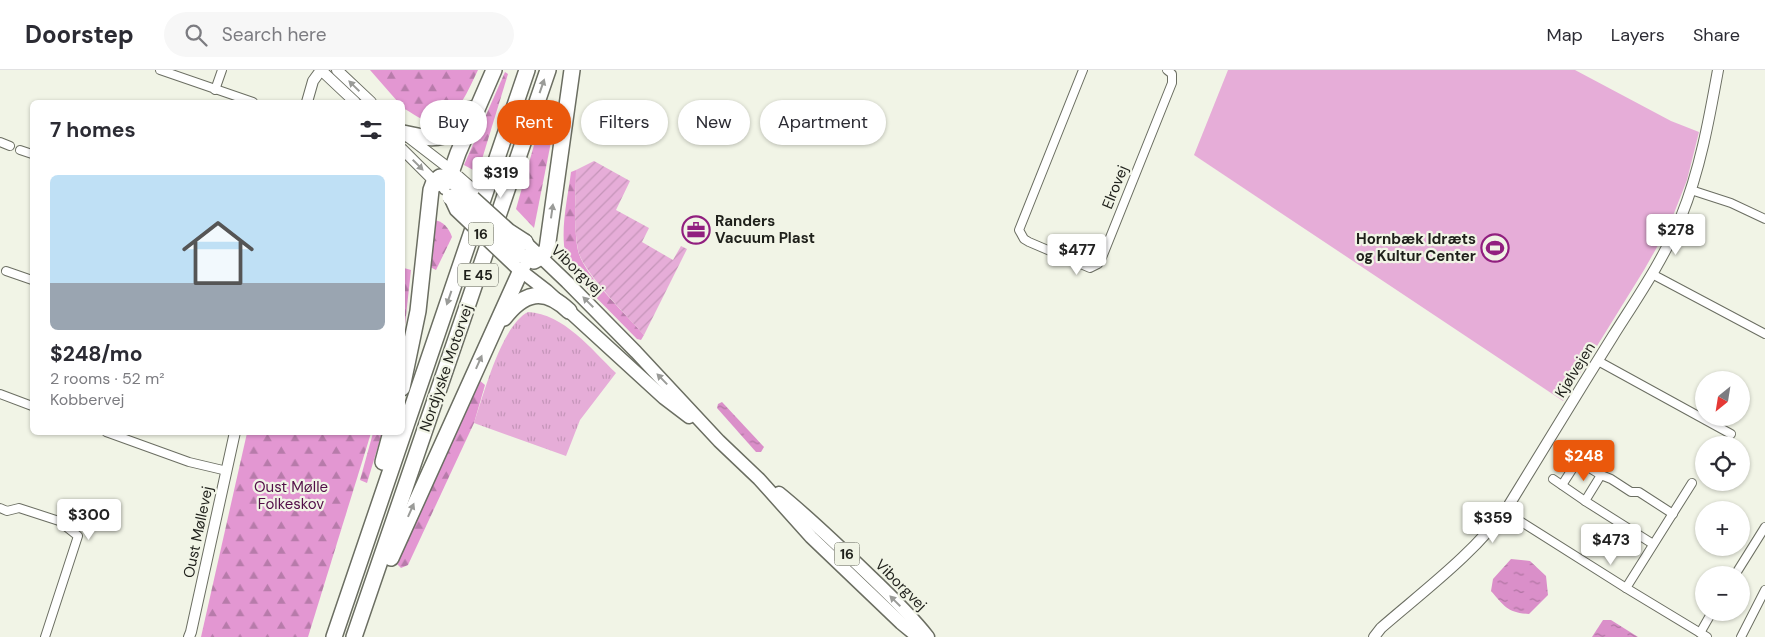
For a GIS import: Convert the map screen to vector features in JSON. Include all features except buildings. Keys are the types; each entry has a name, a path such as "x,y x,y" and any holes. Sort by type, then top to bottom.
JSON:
{"highway":[{"path":"405,134 432,138 443,137 454,130 464,120 492,70"},
{"path":"405,374 418,311 431,190 449,183 492,70"},
{"name":"Nordjyske Motorvej","path":"405,428 527,70"},
{"name":"Nordjyske Motorvej","path":"354,637 548,70"},
{"path":"522,259 534,261 541,257 547,249 572,70"},
{"path":"363,637 384,576 490,338 522,259 508,231 449,183"},
{"path":"490,338 515,305 524,299 539,296 548,297 559,301 569,311"},
{"path":"326,637 378,481 391,435"},
{"name":"Nordjyske Motorvej","path":"334,637 403,435"}],"main road":[{"name":"Viborgvej","path":"449,183 456,210 522,259 547,291 664,398 719,440"},
{"name":"Viborgvej","path":"541,257 627,342 719,440 759,479 811,537 918,637"},
{"name":"Viborgvej","path":"759,479 780,493 825,533 908,613 928,637"}],"street":[{"path":"160,70 247,100"},
{"path":"216,90 222,70"},
{"path":"308,100 312,81 321,70 353,100"},
{"path":"337,70 369,100"},
{"name":"Elrovej","path":"1083,70 1019,230 1024,239 1029,242 1090,268 1101,260 1172,83 1172,74 1167,70"},
{"name":"Kjølvejen","path":"1374,637 1468,554 1504,512 1652,274 1675,230 1691,190 1706,135 1718,70"},
{"name":"Viborgvej","path":"405,135 449,183"},
{"path":"0,142 10,146"},
{"path":"20,150 30,153"},
{"name":"Viborgvej","path":"405,151 449,183"},
{"path":"1691,190 1731,203 1765,220"},
{"path":"6,271 30,279"},
{"path":"1652,274 1765,334"},
{"path":"1598,361 1731,434"},
{"path":"0,394 30,405"},
{"path":"114,435 189,462 227,471"},
{"name":"Oust Møllevej","path":"189,637 234,435"},
{"path":"1567,454 1631,492 1639,492 1673,514"},
{"path":"1562,485 1578,460"},
{"path":"1585,501 1601,475"},
{"path":"1553,479 1654,544"},
{"path":"1626,588 1692,483"},
{"path":"0,508 8,511 18,508 59,521 78,536 45,637"},
{"path":"1504,512 1704,635 1709,621"},
{"path":"1741,566 1765,527"},
{"path":"1741,637 1765,590"}],"green space":[{"path":"370,70 478,70 463,100 420,100 420,118 405,109 405,100 396,100"},
{"name":"Hornbæk Idræts og Kultur Center","path":"1228,70 1575,70 1671,121 1699,132 1687,180 1669,226 1563,401 1194,155"},
{"path":"505,72 508,74 500,100 497,100 497,110 487,143 487,113"},
{"path":"473,145 486,145 479,169 475,171 464,165"},
{"path":"534,145 550,145 534,228 516,209"},
{"path":"594,161 630,181 616,210 649,228 642,242 673,260 681,246 687,249 644,335 596,281 581,259 578,250 575,221 576,170"},
{"path":"576,170 575,225 579,254 590,274 644,335 641,340 637,339 572,273 567,262 564,237 565,210 571,172"},
{"path":"434,220 445,226 452,237 436,270 430,267"},
{"path":"405,268 411,270 405,325"},
{"path":"528,312 541,314 565,326 587,344 616,373 580,420 566,456 474,423 488,379 502,346 518,320"},
{"path":"479,380 485,385 474,423 408,565 401,568 397,564"},
{"name":"Oust Mølle Folkeskov","path":"247,435 370,435 308,637 201,637"},
{"path":"372,435 381,435 367,483 360,480"}],"water":[{"path":"722,402 764,447 761,452 756,452 717,408 718,404"},
{"path":"1511,559 1530,561 1546,576 1548,595 1529,614 1507,608 1491,591 1493,579"},
{"path":"1603,620 1611,620 1638,637 1592,637"}],"place":[{"name":"Randers Vacuum Plast","path":"696,230"},
{"name":"Hornbæk Idræts og Kultur Center","path":"1495,248"}]}
